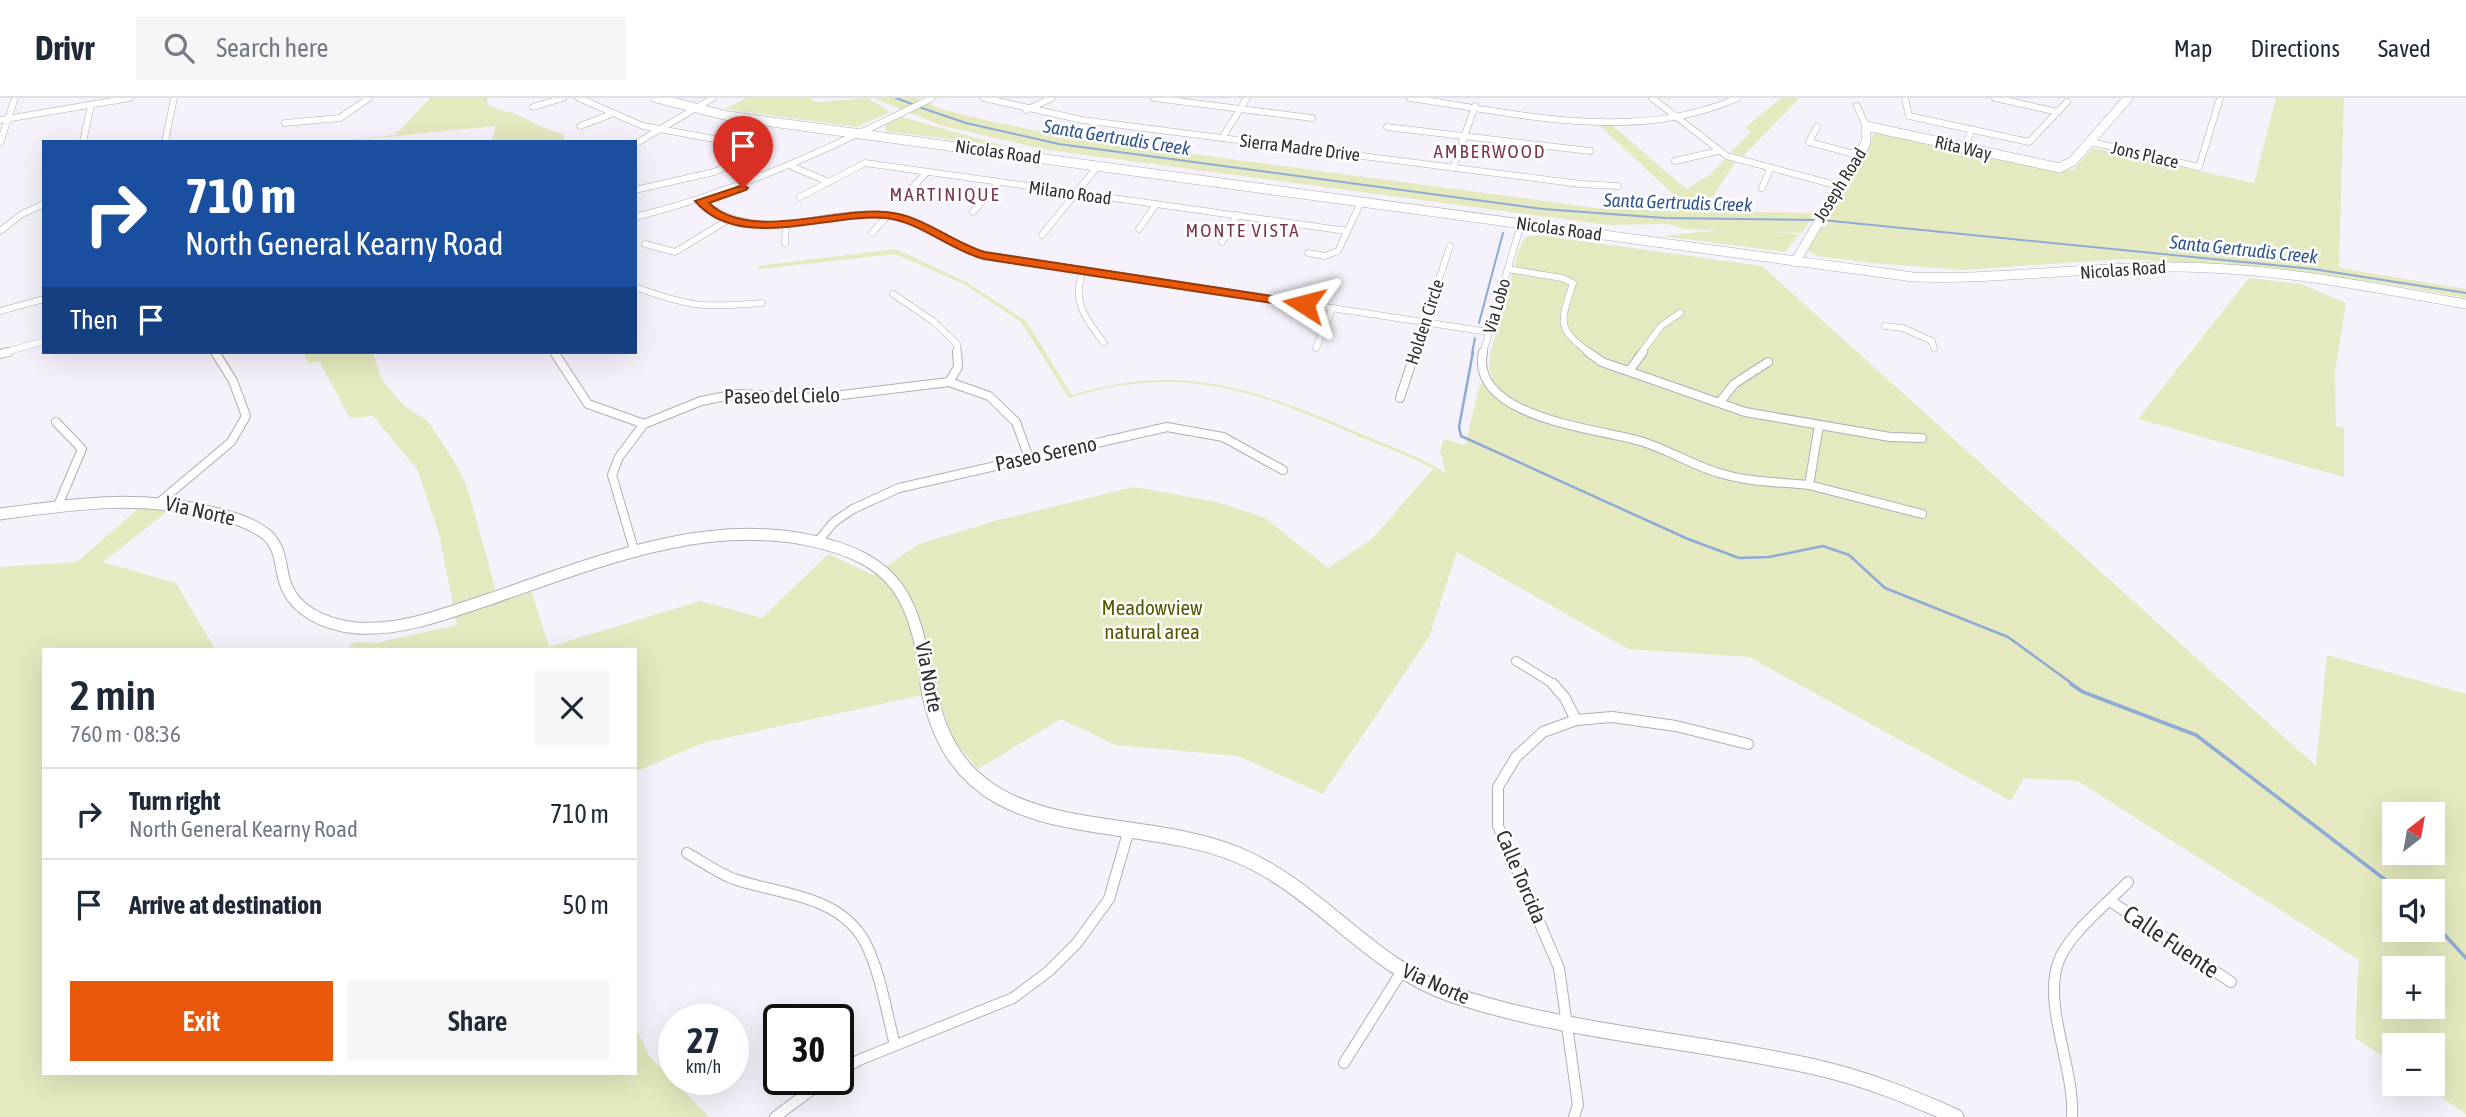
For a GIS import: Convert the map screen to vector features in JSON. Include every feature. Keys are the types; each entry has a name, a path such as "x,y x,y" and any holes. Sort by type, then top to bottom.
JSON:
{"main road":[{"name":"Nicolas Road","path":"1362,202 1521,224"},
{"name":"Joseph Road","path":"1796,262 1815,224"}],"street":[{"path":"0,143 15,98"},
{"path":"0,120 130,98"},
{"path":"166,140 174,98"},
{"path":"285,123 340,117 369,98"},
{"path":"534,107 563,98"},
{"path":"579,98 609,115 657,130 758,147 761,150 754,156 714,172 637,190"},
{"name":"Nicolas Road","path":"656,98 693,109 860,134 1362,202"},
{"path":"637,143 713,98"},
{"name":"Sierra Madre Drive","path":"984,98 1026,110 1222,138 1618,186"},
{"path":"1026,110 1052,98"},
{"path":"1154,98 1312,118"},
{"path":"1222,138 1247,98"},
{"path":"1410,98 1617,122 1677,120 1715,110 1737,98"},
{"path":"1651,98 1718,151 1770,169 1839,186"},
{"path":"1905,98 1909,116 2029,142 2067,102"},
{"path":"1995,98 2058,112"},
{"path":"2091,142 2128,98"},
{"name":"Jons Place","path":"2091,142 2199,167 2220,98"},
{"path":"637,217 701,201 793,167 931,99"},
{"path":"84,140 94,102"},
{"path":"1453,168 1475,106"},
{"name":"Joseph Road","path":"1815,224 1867,139 1866,126 1857,106"},
{"path":"580,126 609,115"},
{"name":"Rita Way","path":"1866,126 2060,168 2067,167 2091,142"},
{"path":"1387,127 1590,151"},
{"path":"1817,127 1809,142 1858,155"},
{"path":"1964,148 1972,129"},
{"path":"1675,161 1718,151"},
{"name":"Milano Road","path":"800,197 865,163 1348,231"},
{"path":"1041,235 1098,166"},
{"path":"793,167 829,182"},
{"path":"1762,188 1770,169"},
{"path":"911,189 926,173"},
{"path":"973,212 998,183"},
{"path":"701,201 713,213 747,224 786,225 852,215 888,215 919,224 972,253 1489,332"},
{"path":"1308,253 1334,255 1362,202"},
{"path":"1139,229 1156,204"},
{"path":"0,230 22,214 42,205"},
{"path":"872,233 888,215"},
{"path":"1222,242 1237,215"},
{"path":"645,244 675,251 728,220"},
{"name":"Nicolas Road","path":"1521,224 1796,262 1947,279 2009,278 2151,268 2234,269 2318,278 2466,304"},
{"name":"Via Lobo","path":"1521,224 1489,332 1483,366 1492,386 1533,414 1640,441 1721,474 1809,485"},
{"path":"785,243 786,225"},
{"name":"Holden Circle","path":"1400,398 1450,246"},
{"path":"1508,269 1562,278 1573,283 1562,319 1563,328 1570,340 1596,359 1745,412 1903,439 1922,438"},
{"path":"1083,271 1075,293 1078,304 1104,343"},
{"path":"637,288 681,304 709,308 762,303"},
{"path":"893,294 933,321 957,344 958,367 948,382"},
{"path":"0,311 42,300"},
{"path":"1316,348 1332,309"},
{"path":"1629,371 1661,326 1680,313"},
{"path":"1885,326 1920,334 1932,341 1934,348"},
{"path":"2,350 42,341"},
{"path":"162,500 231,442 246,416 233,381 216,354"},
{"path":"555,354 588,404 645,424"},
{"path":"1720,402 1734,384 1768,362"},
{"name":"Paseo del Cielo","path":"635,553 612,475 619,457 645,424 678,408 737,394 817,398 948,382 989,396 1016,422 1029,458"},
{"path":"56,422 82,449 60,503"},
{"path":"1819,425 1818,444 1808,473 1809,485 1922,514"},
{"name":"Paseo Sereno","path":"818,541 834,522 875,496 1167,427 1223,437 1283,470"},
{"name":"Via Norte","path":"0,514 60,503 122,497 162,500 242,520 262,531 276,544 283,559 285,585 296,603 313,617 362,629 417,622 635,553 705,536 764,533 818,541 880,568 910,602 925,645 934,715 947,743 966,770 1006,799 1053,818 1128,833 1193,839 1242,855 1300,891 1402,971 1443,991 1504,1010 1828,1071 1875,1083 1956,1117"},
{"path":"1516,661 1548,677 1566,695 1576,720"},
{"name":"Calle Torcida","path":"1574,1117 1578,1105 1564,1021 1559,968 1498,826 1499,787 1516,757 1543,732 1576,720 1612,717 1676,726 1748,744"},
{"path":"854,1064 895,1045 1013,998 1049,971 1077,943 1109,900 1128,833"},
{"path":"687,853 720,873 799,894 840,913 859,934 868,951 895,1045"},
{"path":"2072,1117 2066,1052 2056,1002 2058,963 2128,882"},
{"name":"Calle Fuente","path":"2110,901 2231,982"},
{"path":"1344,1063 1402,971"},
{"path":"775,1117 801,1095"}],"green space":[{"path":"430,98 487,98 491,107 563,134 564,140 492,140 495,126 353,140 395,135"},
{"path":"746,98 809,98 816,102 868,98 890,112 857,127 725,109"},
{"path":"873,98 916,98 941,109 1074,138 1596,208 1673,211 1686,200 1701,211 1815,213 1802,233 1684,229 1668,224 1608,225 1048,150 943,126"},
{"path":"1781,98 1800,98 1743,156 1731,152 1751,132 1745,128"},
{"path":"2276,98 2344,98 2339,268 2466,289 2466,298 2383,283 2232,265 2123,259 1963,270 1817,256 1806,249 1819,228 1826,226 1835,208 1830,207 1876,131 2060,171 2073,170 2093,148 2254,183"},
{"path":"902,117 1009,147 886,131 885,125"},
{"path":"1598,124 1612,125 1686,189 1711,174 1725,159 1735,163 1709,202 1736,204 1738,209 1698,208 1689,198 1674,195"},
{"path":"1721,230 1799,235 1785,252 1662,236"},
{"name":"Meadowview natural area","path":"1538,235 1762,266 2316,766 2327,655 2466,694 2466,1114 2440,1096 2445,1096 2445,1033 2382,1033 2382,1056 2355,1038 2359,960 2078,781 2024,778 2011,801 1749,657 1628,649 1457,552 1429,637 1323,794 1238,756 1116,745 1061,719 978,769 954,741 939,700 918,696 703,743 637,771 637,648 348,648 354,642 376,643 457,625 439,534 417,469 373,416 350,418 319,361 309,364 304,354 373,354 381,378 403,405 428,421 457,466 467,487 496,591 528,580 549,647 700,601 762,618 828,554 873,575 919,544 998,520 1134,487 1217,502 1265,518 1328,568 1372,539 1433,469 1278,403 1212,386 1179,382 1144,383 1108,388 1069,398 1021,322 964,284 895,254 759,269 758,266 896,249 968,283 1026,321 1072,395 1112,385 1148,381 1183,381 1216,384 1249,392 1317,416 1412,455 1446,473 1440,451 1444,439 1465,445 1480,384 1494,382 1489,369 1490,355 1518,252 1525,237"},
{"path":"2249,278 2301,284 2346,303 2335,371 2336,426 2344,428 2344,477 2138,419"},
{"path":"139,508 168,511 103,562 176,583 214,648 42,648 42,1075 637,1075 637,1029 649,1056 658,1065 658,1095 687,1095 709,1117 0,1117 0,567 77,562"}],"waterway":[{"name":"Santa Gertrudis Creek","path":"896,98 912,104"},
{"name":"Santa Gertrudis Creek","path":"919,107 966,123 1059,144 1543,209 1665,218 1816,220"},
{"name":"Santa Gertrudis Creek","path":"1822,220 2313,269 2466,293"},
{"path":"1479,323 1503,233"},
{"path":"1472,353 1475,338"},
{"path":"1473,352 1459,427 1461,436 1688,539 1739,558 1769,557 1823,546 1849,555 1885,588 2008,637 2074,685"},
{"path":"2071,684 2083,692 2196,735 2384,879"},
{"path":"2445,935 2466,958"}],"district":[{"name":"AMBERWOOD","path":"1490,151"},
{"name":"MARTINIQUE","path":"945,194"},
{"name":"MONTE VISTA","path":"1243,230"}],"route":[{"path":"743,188 701,201 713,213 728,220 766,226 852,215 888,215 919,224 972,253 1304,304"}]}
